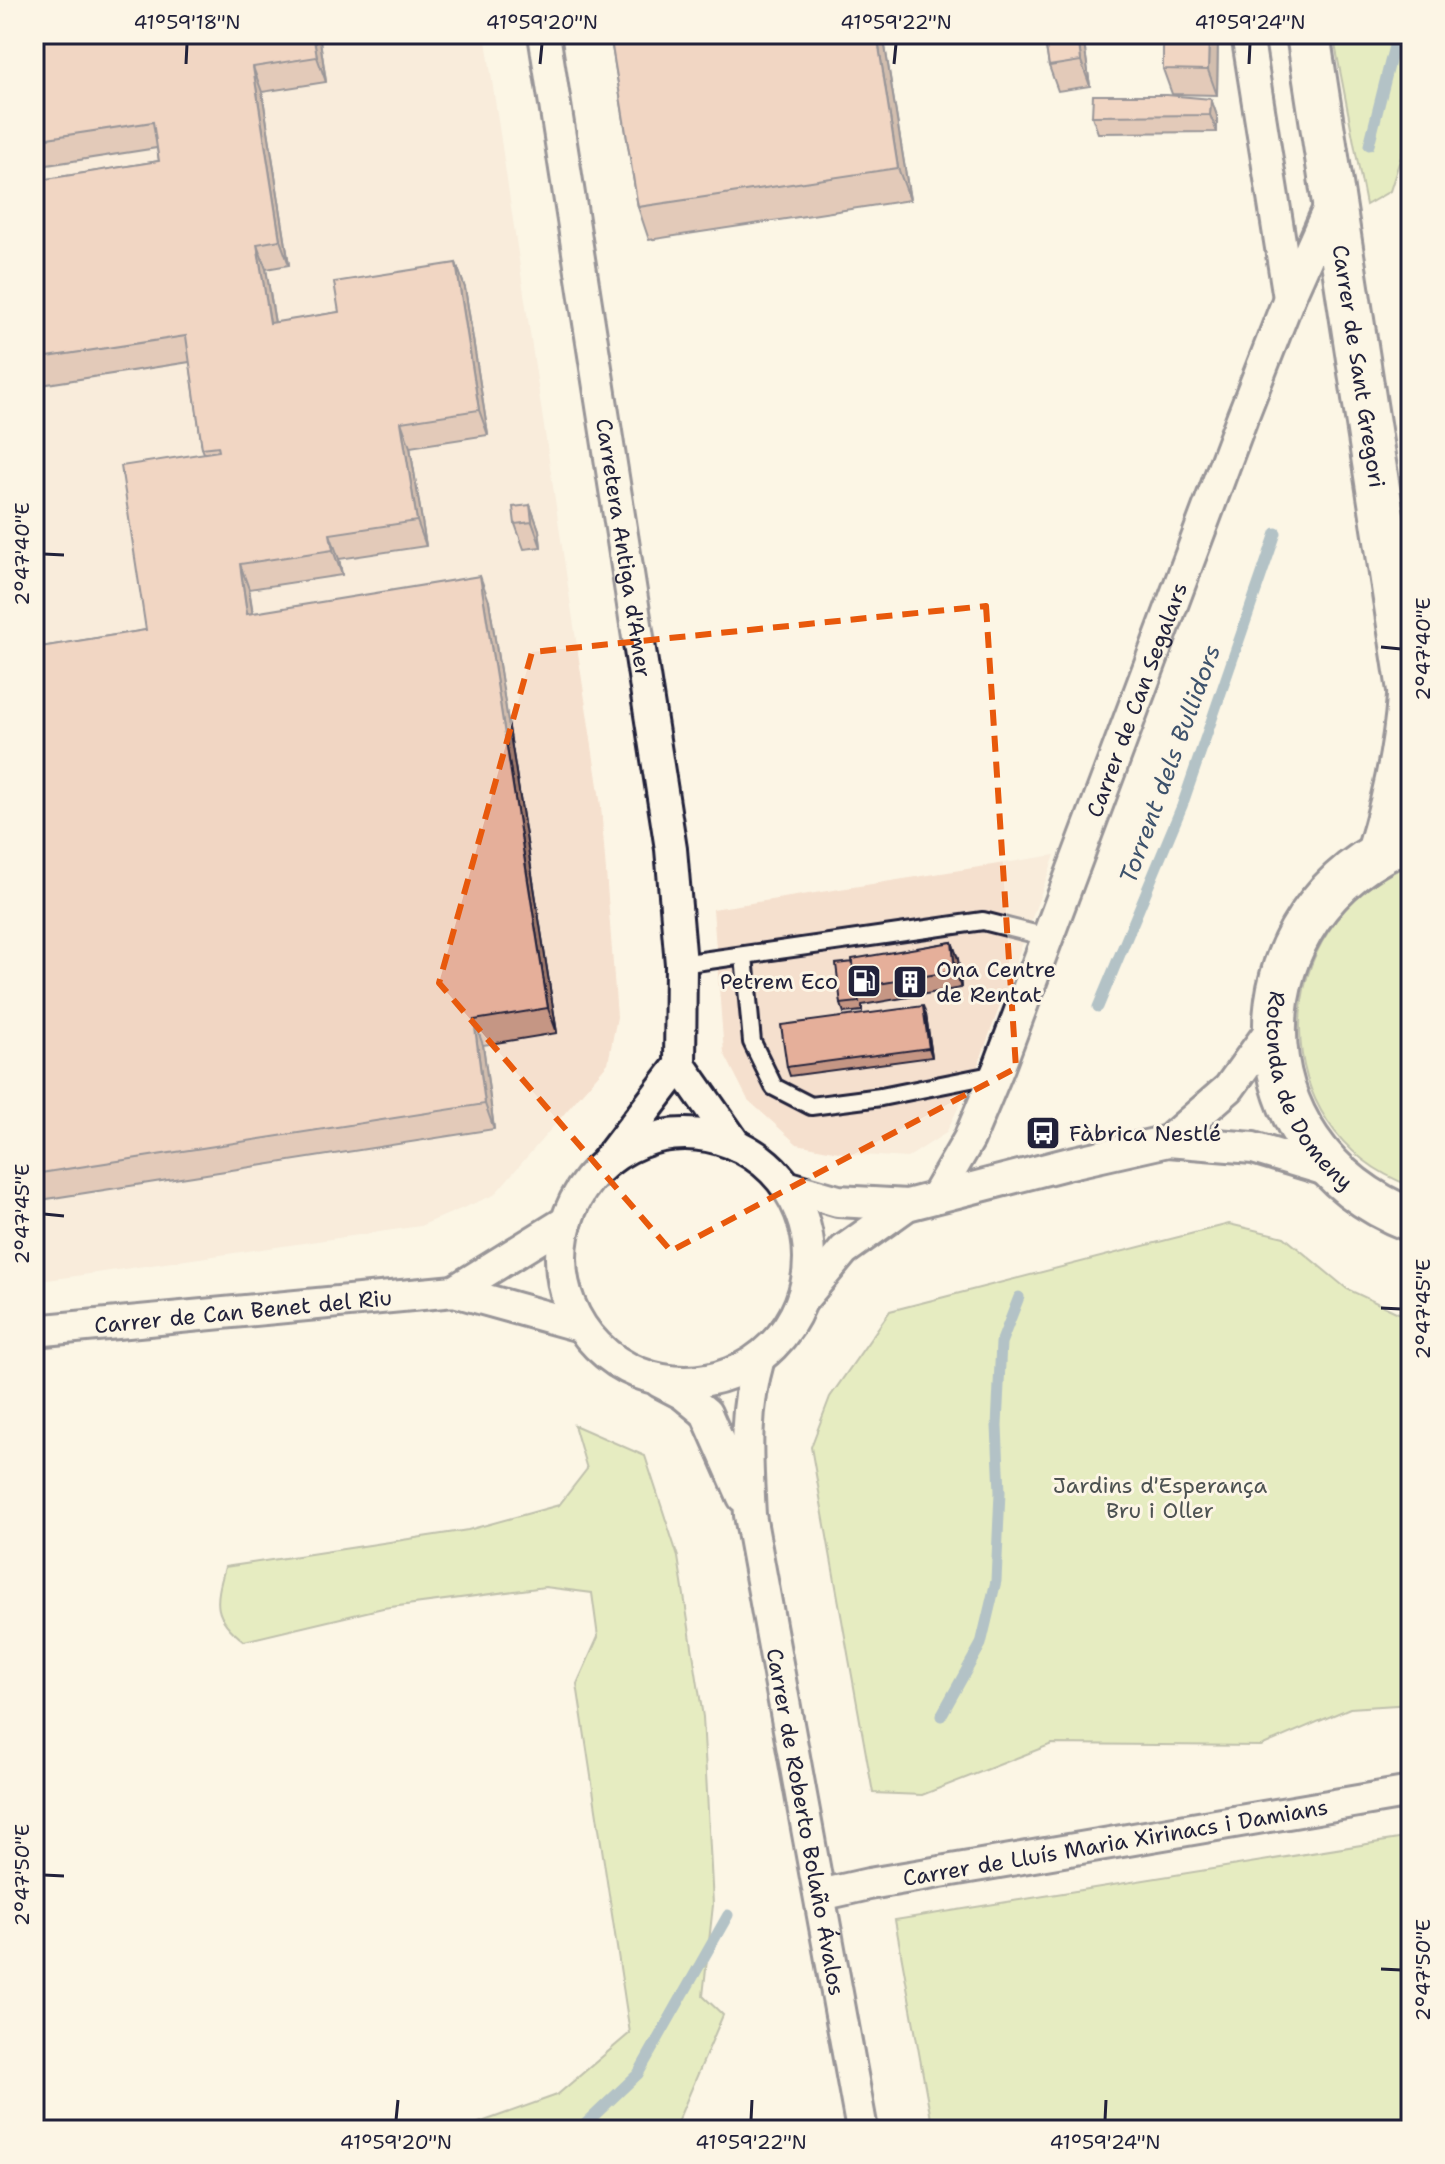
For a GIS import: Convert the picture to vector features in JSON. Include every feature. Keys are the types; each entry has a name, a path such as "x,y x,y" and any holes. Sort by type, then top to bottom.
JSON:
{"main road":[{"name":"Carrer de Sant Gregori","path":"1308,34 1410,700 1406,745 1398,783 1394,846"},
{"name":"Rotonda de Domeny","path":"1394,846 1336,884 1304,925 1283,973 1275,1024 1277,1057 1289,1105 1314,1148 1336,1173 1376,1204 1411,1220"}],"street":[{"name":"Carretera Antiga d'Amer","path":"544,34 671,849 681,964 680,1065"},
{"path":"1247,34 1289,298"},
{"name":"Carrer de Can Segalars","path":"936,1196 969,1139 996,1074 1289,298 1333,199"},
{"path":"1168,1141 1229,1088 1275,1024"},
{"path":"736,1145 680,1065 582,1189 567,1221 561,1252 563,1283 580,1326 611,1359 651,1378 683,1383 716,1379 746,1367 784,1333 801,1303 844,1250 907,1205 936,1196 1168,1141 1253,1148 1336,1173"},
{"path":"606,1162 636,1144 669,1135 703,1135 736,1145 764,1162 786,1186 796,1204 807,1242 806,1283 801,1303"},
{"path":"786,1186 838,1201 907,1205"},
{"name":"Carrer de Can Benet del Riu","path":"454,1291 567,1221"},
{"name":"Carrer de Can Benet del Riu","path":"34,1331 454,1291 580,1326"},
{"name":"Carrer de Roberto Bolaño Ávalos","path":"759,1358 751,1387 746,1426 750,1515 862,2130"},
{"name":"Carrer de Roberto Bolaño Ávalos","path":"651,1378 683,1394 706,1413 750,1515"},
{"name":"Carrer de Lluís Maria Xirinacs i Damians","path":"820,1895 869,1884 1411,1792"}],"lane":[{"path":"681,964 983,921 1047,937"},
{"path":"744,956 752,1042 774,1087 811,1106 881,1097 996,1074"}],"highlighted area":[{"path":"986,606 1016,1068 671,1251 439,983 532,652"}],"shaded area":[{"path":"34,34 485,34 601,806 617,1017 608,1063 494,1195 420,1226 34,1282"},
{"name":"Petrem Eco","path":"1055,855 976,1071 946,1133 907,1158 849,1154 797,1144 748,1100 724,1053 713,909"}],"green space":[{"path":"1333,34 1411,34 1411,125 1390,191 1366,205"},
{"path":"1411,864 1411,1186 1362,1159 1327,1121 1307,1076 1300,1026 1307,977 1328,931 1363,893"},
{"name":"Jardins d'Esperança Bru i Oller","path":"1229,1224 1284,1237 1347,1289 1411,1319 1411,1704 1350,1708 1261,1746 1052,1744 922,1795 873,1793 811,1447 830,1397 890,1311"},
{"path":"574,1425 645,1456 678,1557 703,1717 713,1905 703,1996 723,2015 674,2130 459,2130 557,2095 630,2033 577,1684 598,1637 592,1593 545,1587 383,1608 244,1641 221,1617 219,1590 225,1567 468,1530 559,1505 587,1469"},
{"path":"1411,1837 1411,2130 933,2130 895,1920"}],"building":[{"path":"34,34 313,34 317,57 253,67 280,240 257,244 270,323 339,312 334,282 456,263 479,410 401,422 417,521 330,534 333,550 240,564 247,614 480,576 548,1008 474,1020 485,1104 34,1174 34,648 146,630 121,466 219,451 218,446 202,448 186,336 34,359 34,181 159,161 153,122 34,140"},
{"path":"610,34 877,34 898,168 638,207"},
{"path":"1044,34 1078,34 1081,61 1049,66"},
{"path":"1163,34 1209,34 1208,70 1163,69"},
{"path":"1093,95 1167,95 1211,99 1210,115 1092,116"},
{"path":"530,505 532,522 515,524 513,507"},
{"path":"952,942 955,971 855,988 852,959"},
{"path":"853,962 859,1002 841,1004 836,964"},
{"path":"923,1006 929,1048 787,1067 781,1025"}],"waterway":[{"name":"Torrent dels Bullidors","path":"1369,145 1397,34"},
{"name":"Torrent dels Bullidors","path":"1098,1007 1182,806 1276,533"},
{"name":"Torrent dels Bullidors","path":"941,1716 981,1644 996,1581 1001,1343 1019,1297"},
{"name":"Torrent dels Bullidors","path":"579,2130 638,2074 728,1915"}],"place":[{"name":"Petrem Eco","path":"864,981"},
{"name":"Ona Centre de Rentat","path":"910,982"},
{"name":"Fàbrica Nestlé","path":"1043,1133"}]}
